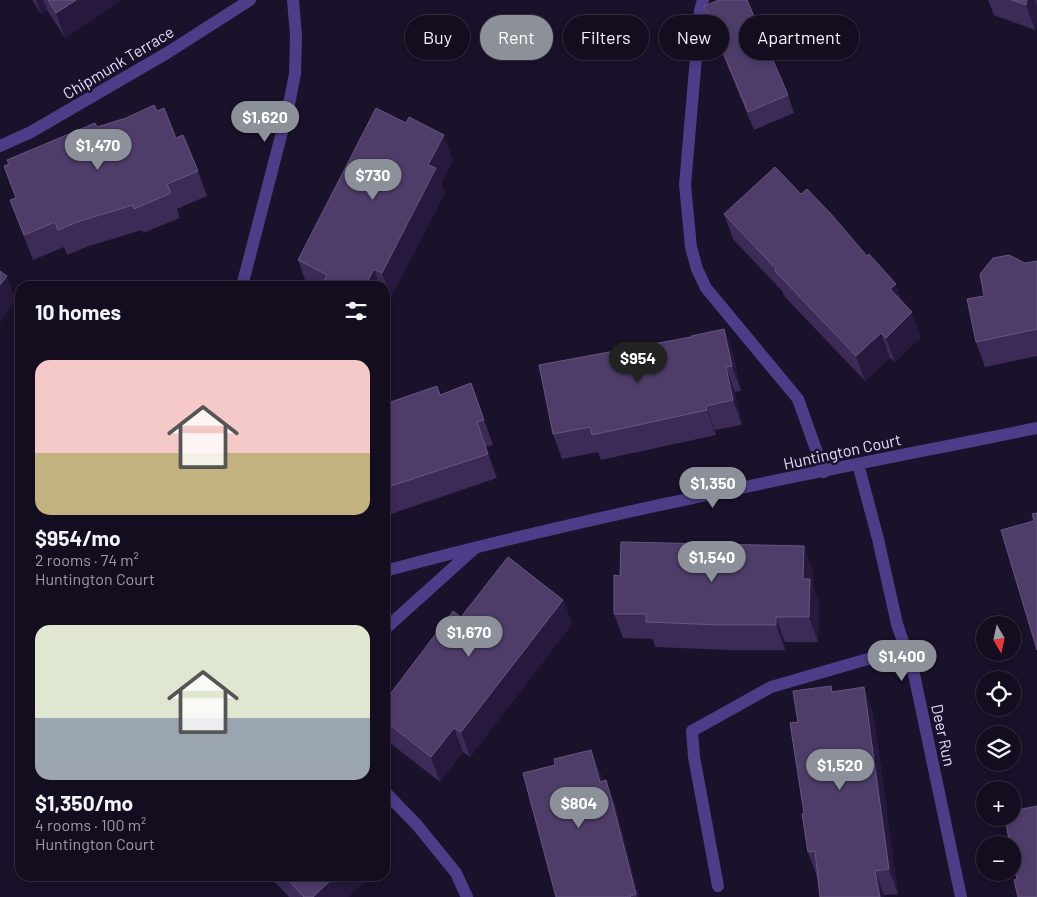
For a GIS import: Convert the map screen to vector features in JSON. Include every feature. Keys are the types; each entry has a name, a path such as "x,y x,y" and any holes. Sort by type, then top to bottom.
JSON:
{"street":[{"name":"Chipmunk Terrace","path":"0,146 31,132 158,58 250,0"},
{"path":"243,281 286,118 295,74 296,36 294,0"},
{"path":"703,0 698,29 685,185 691,247 697,269 706,288 798,399 824,472"},
{"name":"Huntington Court","path":"390,570 477,546 858,464 1037,428"},
{"name":"Deer Run","path":"858,464 897,624 914,674 961,897"},
{"path":"390,624 477,546"},
{"path":"718,886 694,757 692,732 771,687 906,648"},
{"path":"390,797 417,825 456,873 467,897"}],"building":[{"path":"48,0 76,0 56,13"},
{"path":"719,0 747,0 753,15 739,15 739,60 773,60 788,95 748,112 726,60 729,60 729,15 708,15 704,6"},
{"path":"1012,0 1027,0 1026,5"},
{"path":"154,105 157,111 164,108 176,138 183,135 198,171 167,184 171,193 134,209 133,205 80,221 58,230 55,222 24,235 10,200 16,198 4,166 9,164 7,160 95,123 97,127 126,118"},
{"path":"376,108 406,123 409,117 444,135 428,165 436,168 382,273 374,269 368,281 324,281 327,275 298,260"},
{"path":"775,167 801,194 807,189 867,256 869,254 896,284 890,289 912,312 886,338 881,333 856,356 724,214"},
{"path":"1009,255 1025,263 1037,261 1037,329 976,342 967,299 984,296 980,274 993,258"},
{"path":"0,271 7,276 0,285"},
{"path":"724,329 732,366 726,367 733,400 706,406 707,410 592,435 590,427 553,434 539,365 691,337"},
{"path":"471,383 484,420 477,422 488,454 390,486 390,402 437,386 440,395"},
{"path":"1037,513 1037,650 1001,530 1034,521 1032,514"},
{"path":"621,542 804,546 803,579 810,579 809,617 776,617 776,625 719,625 646,622 646,614 614,614 614,575 620,576"},
{"path":"508,557 563,600 461,732 454,728 431,757 390,725 390,694 453,611 461,617"},
{"path":"831,686 832,692 864,687 889,869 875,871 880,897 820,897 815,851 808,852 790,723 798,722 793,691"},
{"path":"591,750 600,782 606,780 615,812 636,894 631,897 556,897 523,773 555,765 554,759"},
{"path":"1037,806 1037,897 1018,897 1014,881 1021,881 1021,836 1008,836 1006,826 1021,826 1021,809"},
{"path":"289,881 330,881 313,897 304,897"}]}
